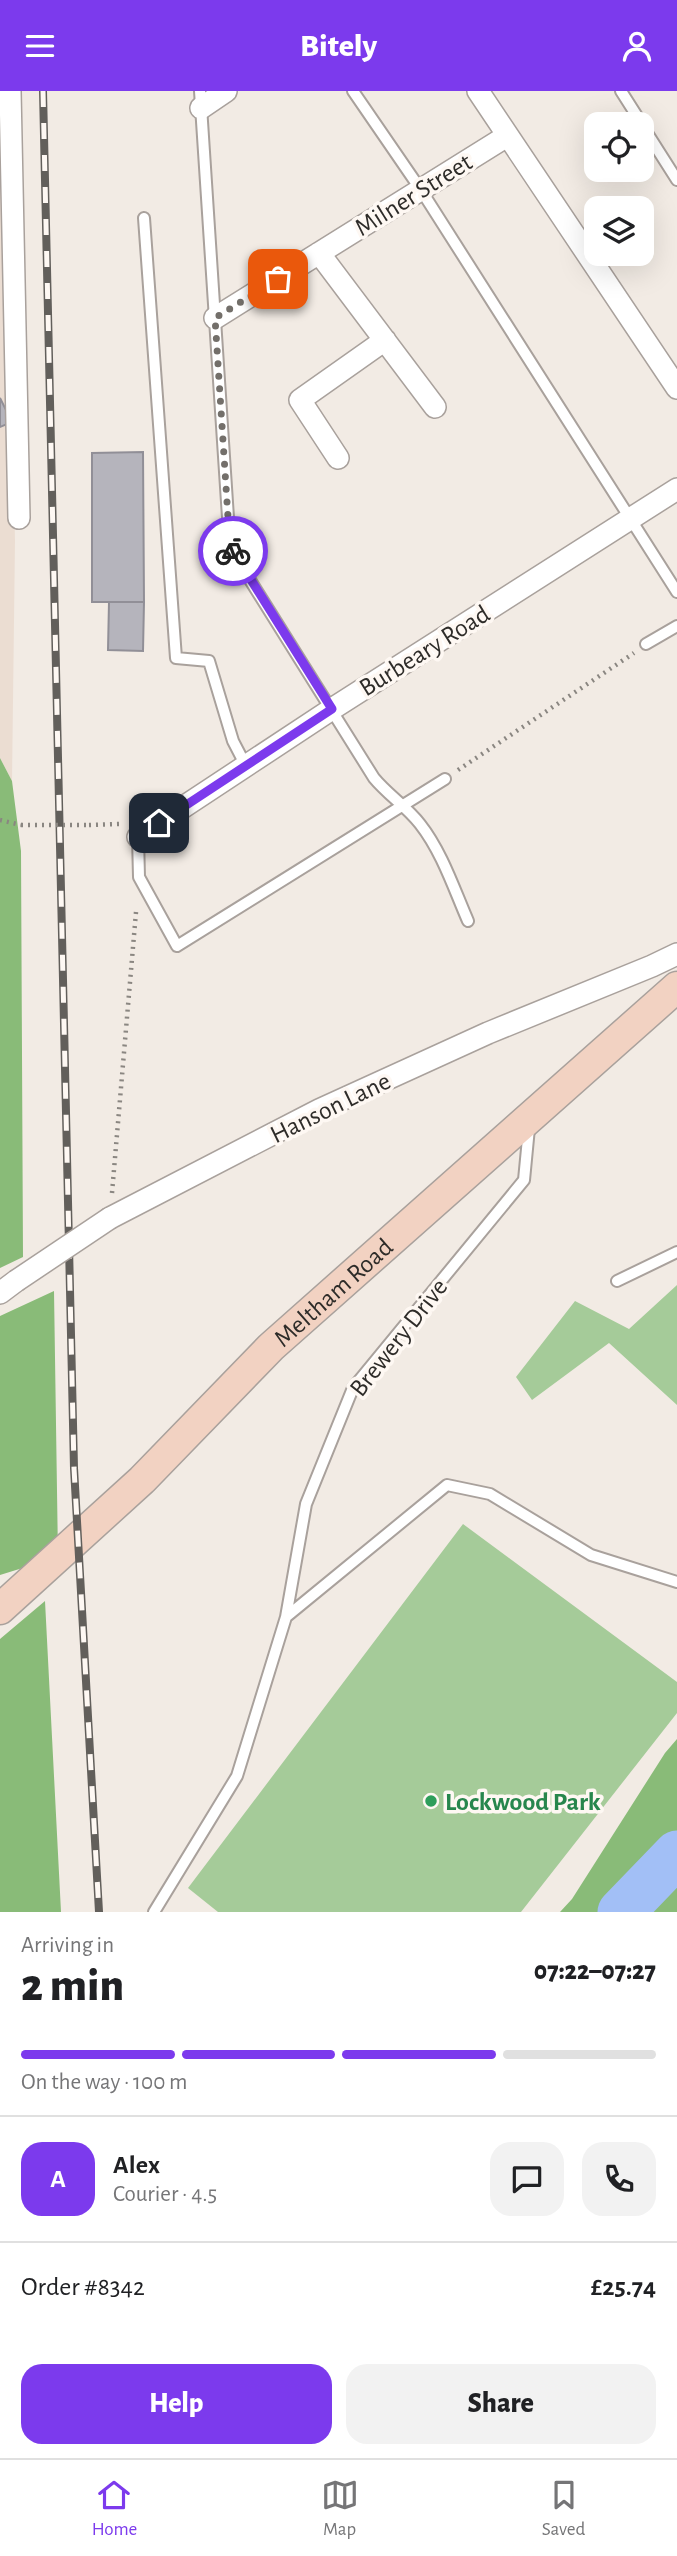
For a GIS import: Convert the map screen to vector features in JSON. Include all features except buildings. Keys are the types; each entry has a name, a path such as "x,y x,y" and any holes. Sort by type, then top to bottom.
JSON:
{"main road":[{"name":"Meltham Road","path":"0,1609 142,1480 271,1347 677,987"}],"street":[{"path":"10,91 19,518"},
{"path":"201,99 226,91"},
{"path":"478,91 675,379"},
{"name":"Milner Street","path":"215,318 507,136"},
{"path":"319,253 435,407"},
{"path":"338,458 300,400 385,340"},
{"name":"Burbeary Road","path":"134,830 246,766 677,489"},
{"name":"Hanson Lane","path":"8,1287 110,1218 319,1111 488,1033 677,954"}],"lane":[{"path":"353,91 421,190 677,592"},
{"path":"621,91 634,112"},
{"path":"201,99 230,548 374,778 419,822 434,846 468,921"},
{"path":"654,144 677,180"},
{"path":"144,218 176,658 209,661 233,741 246,766"},
{"path":"646,645 677,626"},
{"path":"134,830 139,877 177,946 445,779"},
{"name":"Brewery Drive","path":"154,1912 237,1776 286,1617 306,1504 353,1388 524,1180 530,1118"},
{"path":"617,1281 677,1252"},
{"path":"286,1617 447,1485 490,1494 590,1555 677,1582"}],"path":[{"path":"445,779 646,645"},
{"path":"0,820 21,825 89,825 134,830"},
{"path":"110,1218 139,877"}],"shaded area":[{"path":"0,91 5,91 15,541 12,781 0,758"}],"green space":[{"path":"0,758 12,781 21,851 23,1257 0,1268"},
{"path":"677,1285 677,1405 609,1343 532,1400 516,1377 575,1301 629,1329"},
{"path":"54,1291 58,1557 0,1575 0,1316"},
{"name":"Lockwood Park","path":"463,1524 677,1682 677,1713 521,1912 218,1912 188,1888"},
{"path":"45,1601 61,1912 0,1912 0,1639"},
{"path":"677,1739 677,1912 560,1912 572,1899 665,1753"}],"waterway":[{"path":"621,1912 677,1854"}],"railway":[{"path":"43,91 74,1468 99,1912"}],"way so far":[{"path":"233,551 230,548 215,318 278,279"}],"place":[{"name":"Lockwood Park","path":"431,1801"}],"route":[{"path":"159,823 332,709 233,551"}]}
